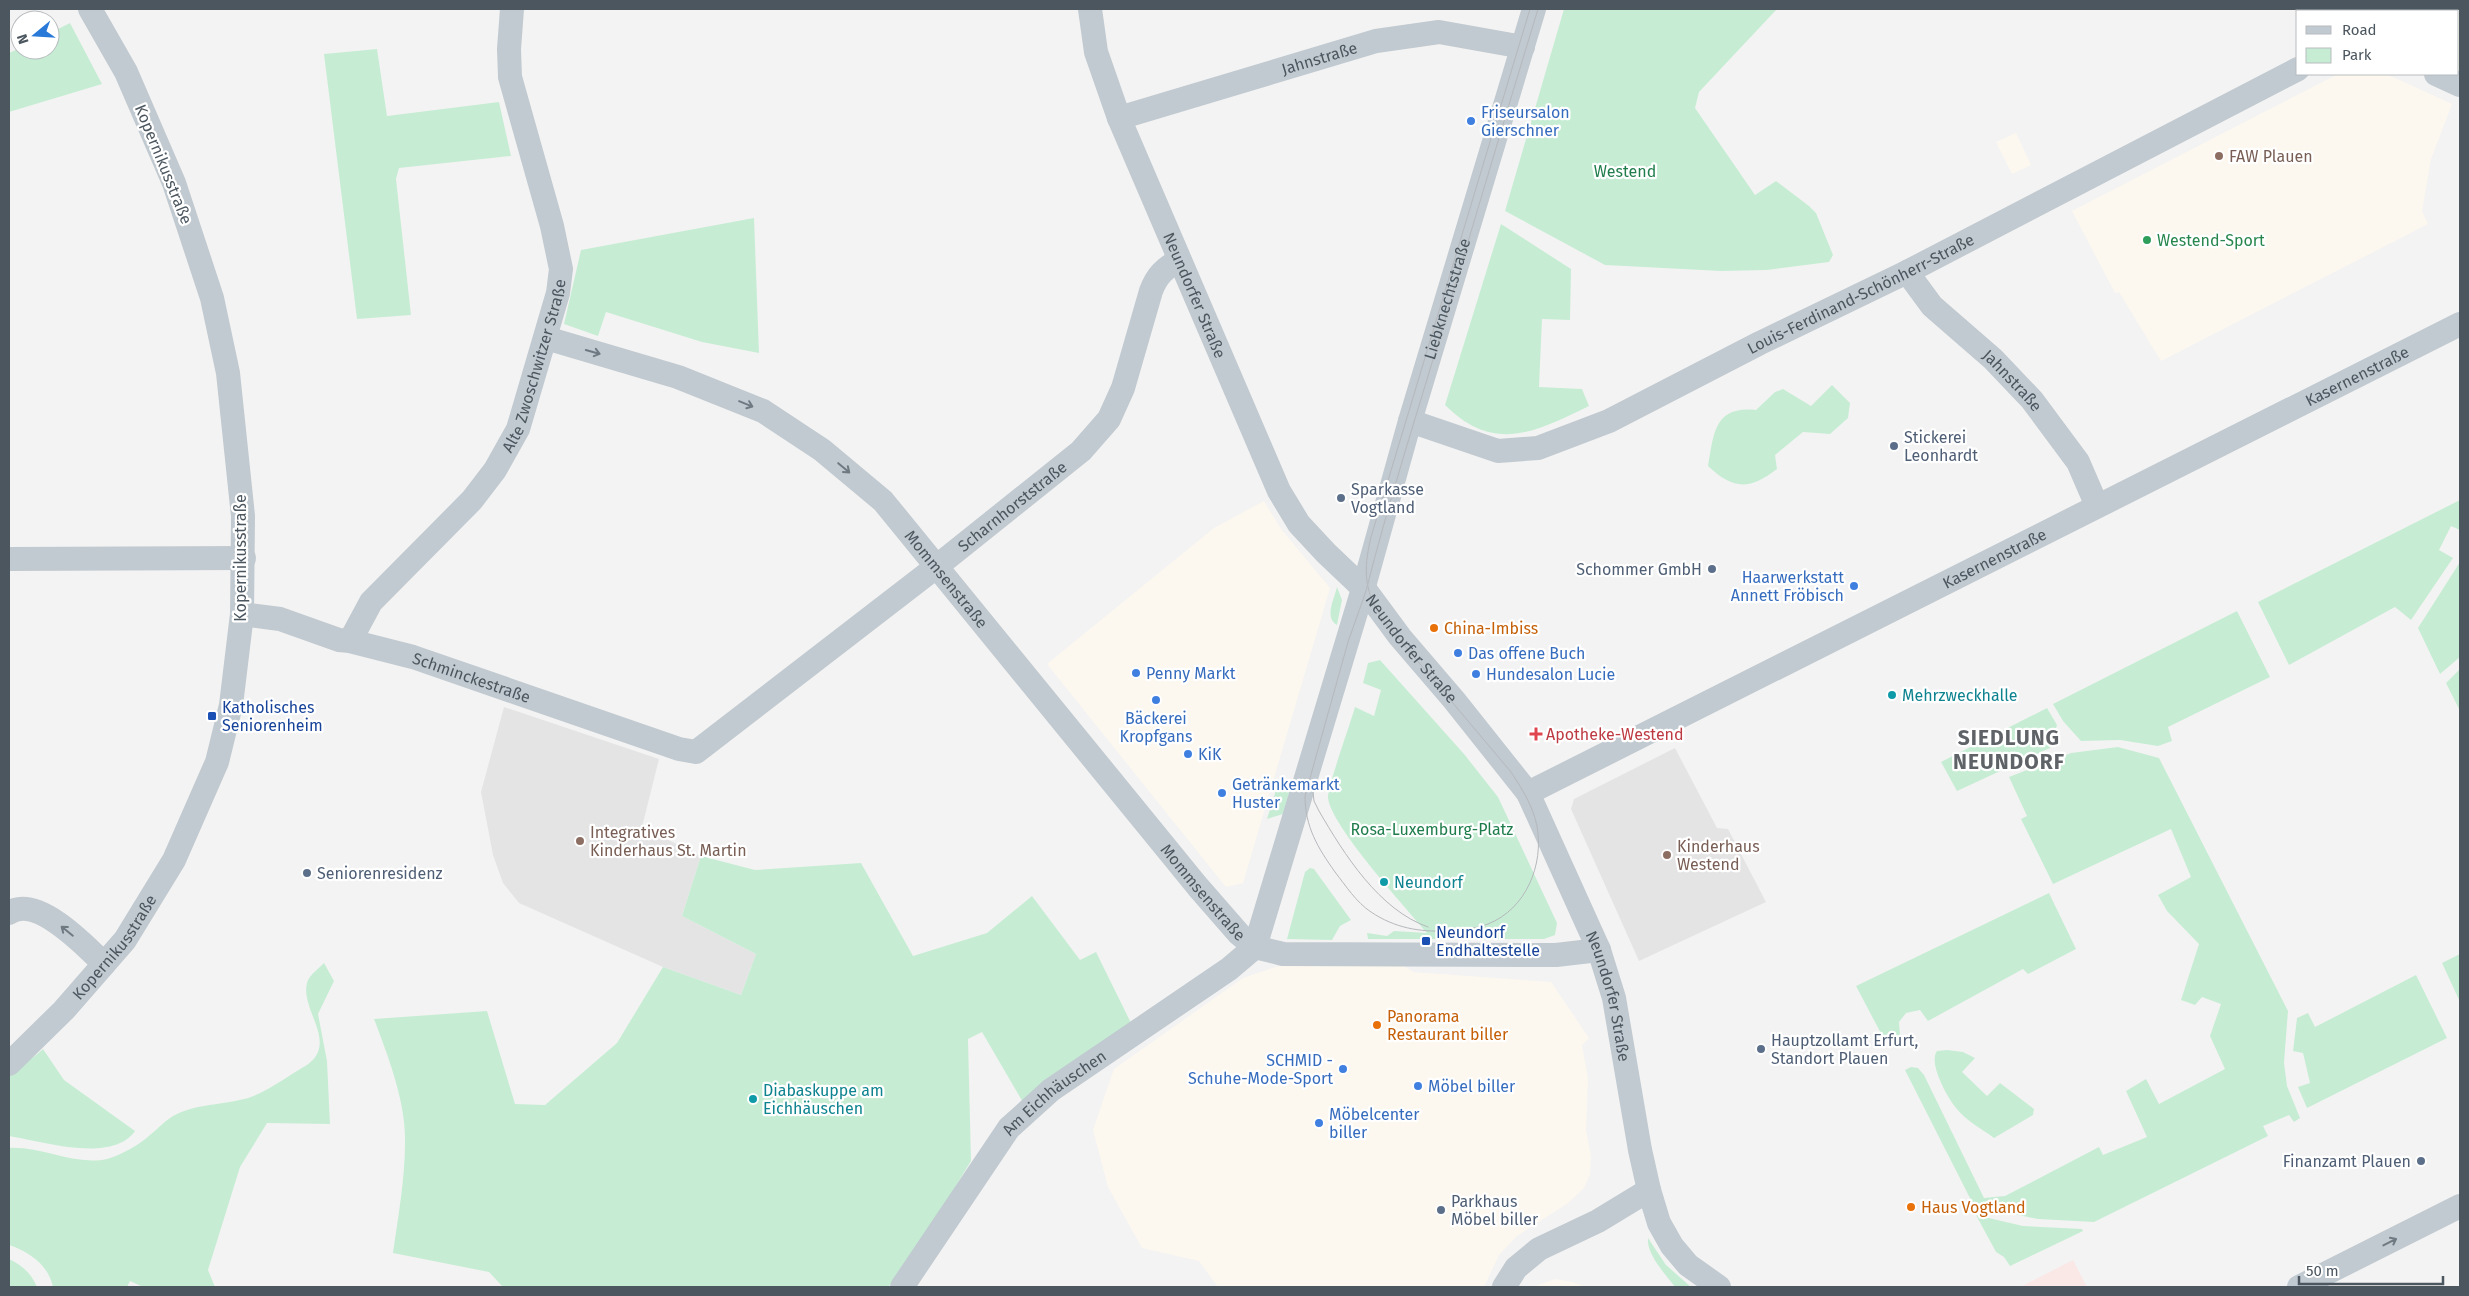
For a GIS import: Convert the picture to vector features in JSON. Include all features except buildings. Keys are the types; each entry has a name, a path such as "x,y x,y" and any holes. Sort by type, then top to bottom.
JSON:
{"street":[{"name":"Kopernikusstraße","path":"9,1064 64,1010 125,940 174,860 217,762 231,705 242,614 243,516 228,373 212,298 174,182 126,72 90,9"},
{"name":"Alte Zwoschwitzer Straße","path":"350,641 371,602 472,500 495,470 518,429 558,293 561,269 535,158 517,107 510,77 509,49 512,9"},
{"name":"Neundorfer Straße","path":"1090,9 1096,52 1119,118 1279,491 1308,534 1363,588 1528,793 1599,950 1614,998 1649,1190 1659,1223 1672,1246 1688,1265 1719,1287"},
{"name":"Liebknechtstraße","path":"1363,588 1410,421 1534,9"},
{"name":"Jahnstraße","path":"1119,118 1376,41 1439,32 1523,47"},
{"name":"Louis-Ferdinand-Schönherr-Straße","path":"1410,421 1498,451 1538,448 1609,421 1751,348 1907,272 2296,70"},
{"path":"2438,75 2460,85"},
{"name":"Scharnhorststraße","path":"696,752 936,567 1082,451 1109,419 1123,388 1150,290 1156,278 1165,268 1179,260"},
{"name":"Jahnstraße","path":"1907,272 1932,306 1993,359 2032,400 2078,462 2097,506"},
{"name":"Kasernenstraße","path":"1528,793 2460,324"},
{"name":"Mommsenstraße","path":"546,338 678,377 763,411 822,450 883,501 1198,888 1239,934 1255,947"},
{"path":"9,559 244,558"},
{"path":"1363,588 1255,947 1283,954 1556,955 1599,950"},
{"name":"Schminckestraße","path":"242,614 280,619 340,640 413,657 679,750 696,752"},
{"path":"9,913 14,909 27,908 44,915 90,950 104,964"},
{"name":"Am Eichhäuschen","path":"902,1287 1009,1128 1051,1090 1238,962 1255,947"},
{"path":"1504,1287 1516,1268 1539,1249 1598,1221 1649,1190"},
{"path":"2299,1287 2460,1206"}],"shaded area":[{"path":"2460,9 2460,71 2459,10 2396,10"},
{"path":"2336,75 2388,75 2452,104 2431,159 2422,211 2428,224 2161,361 2119,292 2115,293 2072,211"},
{"path":"2016,133 2031,165 2012,174 1996,142"},
{"path":"1264,501 1281,529 1330,588 1243,883 1226,887 1047,664 1214,528"},
{"name":"Integratives Kinderhaus St. Martin","path":"504,707 659,759 642,827 701,856 682,916 756,954 741,995 663,967 519,903 503,883 493,855 481,792"},
{"name":"Kinderhaus Westend","path":"1675,748 1717,828 1728,829 1766,902 1639,961 1571,809 1574,799"},
{"name":"Möbelcenter biller","path":"1282,965 1403,965 1413,972 1551,982 1589,1038 1582,1045 1588,1078 1586,1130 1591,1156 1590,1174 1584,1188 1568,1203 1517,1236 1499,1255 1484,1287 1218,1287 1199,1261 1142,1248 1108,1187 1093,1130 1114,1069 1243,978"},
{"path":"2073,1260 2087,1287 2020,1287"},
{"path":"1555,1279 1572,1282 1587,1287 1533,1287"}],"green space":[{"name":"Westend","path":"1564,9 1777,9 1699,92 1695,108 1755,195 1776,181 1816,213 1833,255 1829,262 1767,270 1721,271 1605,265 1505,211"},
{"path":"70,23 102,84 9,112 9,53 10,60 60,60 60,28"},
{"path":"377,49 387,116 499,102 511,156 399,168 396,179 411,315 357,319 324,54"},
{"path":"754,218 759,353 702,342 606,312 598,336 564,324 581,250"},
{"path":"1501,224 1571,269 1570,320 1542,319 1539,387 1582,389 1589,406 1551,424 1516,434 1498,434 1481,429 1463,420 1445,405"},
{"path":"1832,385 1850,403 1848,418 1830,434 1803,432 1775,455 1777,469 1767,476 1750,484 1734,483 1726,480 1708,466 1715,433 1718,424 1724,417 1732,412 1756,410 1775,392 1783,389 1811,406"},
{"path":"2460,500 2460,530 2451,526 2439,550 2453,558 2411,620 2395,607 2289,665 2258,602"},
{"path":"2460,562 2460,657 2440,674 2418,628"},
{"path":"1337,587 1342,600 1337,625 1333,622 1330,613"},
{"path":"2237,611 2270,677 2168,727 2172,741 2158,746 2120,740 2081,741 2063,721 2053,704"},
{"name":"Rosa-Luxemburg-Platz","path":"1380,660 1464,754 1498,797 1557,923 1555,935 1544,939 1368,939 1367,933 1387,936 1394,931 1427,933 1355,846 1332,811 1328,798 1335,769 1355,707 1374,716 1381,690 1363,683 1368,663"},
{"path":"2460,669 2460,711 2446,683"},
{"path":"2047,708 2057,725 2050,748 1957,791 1941,762"},
{"path":"2118,747 2159,758 2288,1011 2284,1063 2287,1086 2300,1118 2294,1122 2289,1115 2263,1126 2268,1136 2094,1222 2038,1219 1974,1206 1905,1070 1911,1067 1918,1068 1924,1075 1984,1198 2005,1196 2099,1147 2103,1155 2147,1137 2126,1091 2146,1079 2159,1104 2225,1069 2210,1036 2221,1004 2202,997 2195,1005 2181,1000 2199,944 2167,911 2158,895 2191,877 2171,829 2053,884 2021,819 2027,816 2009,777 2071,753"},
{"path":"1291,786 1283,814 1267,819 1276,790"},
{"path":"701,856 755,870 861,863 913,956 987,933 1032,896 1080,960 1096,952 1132,1025 1024,1104 982,1032 968,1039 971,1161 905,1269 888,1287 503,1287 489,1272 393,1253 404,1170 405,1127 395,1079 374,1019 487,1011 515,1104 545,1105 617,1043 663,967 741,995 756,954 682,916"},
{"path":"1310,868 1314,869 1351,920 1340,926 1332,940 1287,939 1305,872"},
{"path":"2049,893 2076,949 2028,974 2023,969 1928,1021 1920,1010 1906,1013 1899,1022 1900,1035 1885,1041 1856,986"},
{"path":"2460,954 2460,1002 2442,963"},
{"path":"324,963 334,981 318,1014 327,1061 330,1124 267,1123 240,1167 208,1270 215,1287 143,1287 130,1281 127,1287 53,1287 47,1272 37,1260 24,1251 9,1245 9,1148 34,1150 82,1160 107,1159 135,1146 173,1116 186,1110 251,1097 272,1086 307,1065 316,1056 320,1046 319,1035 306,990 309,978"},
{"path":"2416,975 2447,1038 2307,1108 2298,1087 2310,1083 2303,1053 2293,1051 2297,1018 2308,1013 2315,1027"},
{"path":"43,1049 64,1080 135,1131 124,1141 110,1146 93,1148 75,1148 9,1136 9,1074"},
{"path":"1937,1051 1963,1052 1975,1058 1962,1072 1987,1096 2000,1083 2034,1109 2033,1115 1994,1138 1969,1120 1952,1103 1937,1071 1935,1056"},
{"path":"1976,1215 2023,1226 2082,1229 2083,1231 2010,1266 2004,1257 1996,1252"},
{"path":"1648,1238 1666,1265 1691,1287 1675,1287 1653,1257 1648,1244"},
{"path":"9,1259 26,1270 37,1287 9,1287"}],"tram line":[{"path":"1530,9 1371,537 1366,571 1367,580 1369,590 1372,600 1383,620 1511,772 1519,785 1530,805 1537,826 1538,856 1535,870 1522,897 1513,908 1501,917 1488,924 1468,929 1447,931 1417,930 1389,922 1371,912 1351,894 1318,846 1307,818 1305,796 1348,642 1366,591 1374,560 1400,467 1538,9"},
{"path":"1312,783 1314,801 1319,811 1340,845 1365,879 1394,908 1410,919 1428,927"}],"place":[{"name":"Friseursalon Gierschner","path":"1471,121"},
{"name":"FAW Plauen","path":"2219,156"},
{"name":"Westend-Sport","path":"2147,240"},
{"name":"Stickerei Leonhardt","path":"1894,446"},
{"name":"Sparkasse Vogtland","path":"1341,498"},
{"name":"Schommer GmbH","path":"1712,569"},
{"name":"Haarwerkstatt Annett Fröbisch","path":"1854,586"},
{"name":"China-Imbiss","path":"1434,628"},
{"name":"Das offene Buch","path":"1458,653"},
{"name":"Penny Markt","path":"1136,673"},
{"name":"Hundesalon Lucie","path":"1476,674"},
{"name":"Mehrzweckhalle","path":"1892,695"},
{"name":"Bäckerei Kropfgans","path":"1156,700"},
{"name":"Katholisches Seniorenheim","path":"212,716"},
{"name":"Apotheke-Westend","path":"1536,734"},
{"name":"KiK","path":"1188,754"},
{"name":"Getränkemarkt Huster","path":"1222,793"},
{"name":"Integratives Kinderhaus St. Martin","path":"580,841"},
{"name":"Kinderhaus Westend","path":"1667,855"},
{"name":"Seniorenresidenz","path":"307,873"},
{"name":"Neundorf","path":"1384,882"},
{"name":"Neundorf Endhaltestelle","path":"1426,941"},
{"name":"Panorama Restaurant biller","path":"1377,1025"},
{"name":"Hauptzollamt Erfurt, Standort Plauen","path":"1761,1049"},
{"name":"SCHMID - Schuhe-Mode-Sport","path":"1343,1069"},
{"name":"Möbel biller","path":"1418,1086"},
{"name":"Diabaskuppe am Eichhäuschen","path":"753,1099"},
{"name":"Möbelcenter biller","path":"1319,1123"},
{"name":"Finanzamt Plauen","path":"2421,1161"},
{"name":"Haus Vogtland","path":"1911,1207"},
{"name":"Parkhaus Möbel biller","path":"1441,1210"}],"district":[{"name":"SIEDLUNG NEUNDORF","path":"2009,750"}]}
